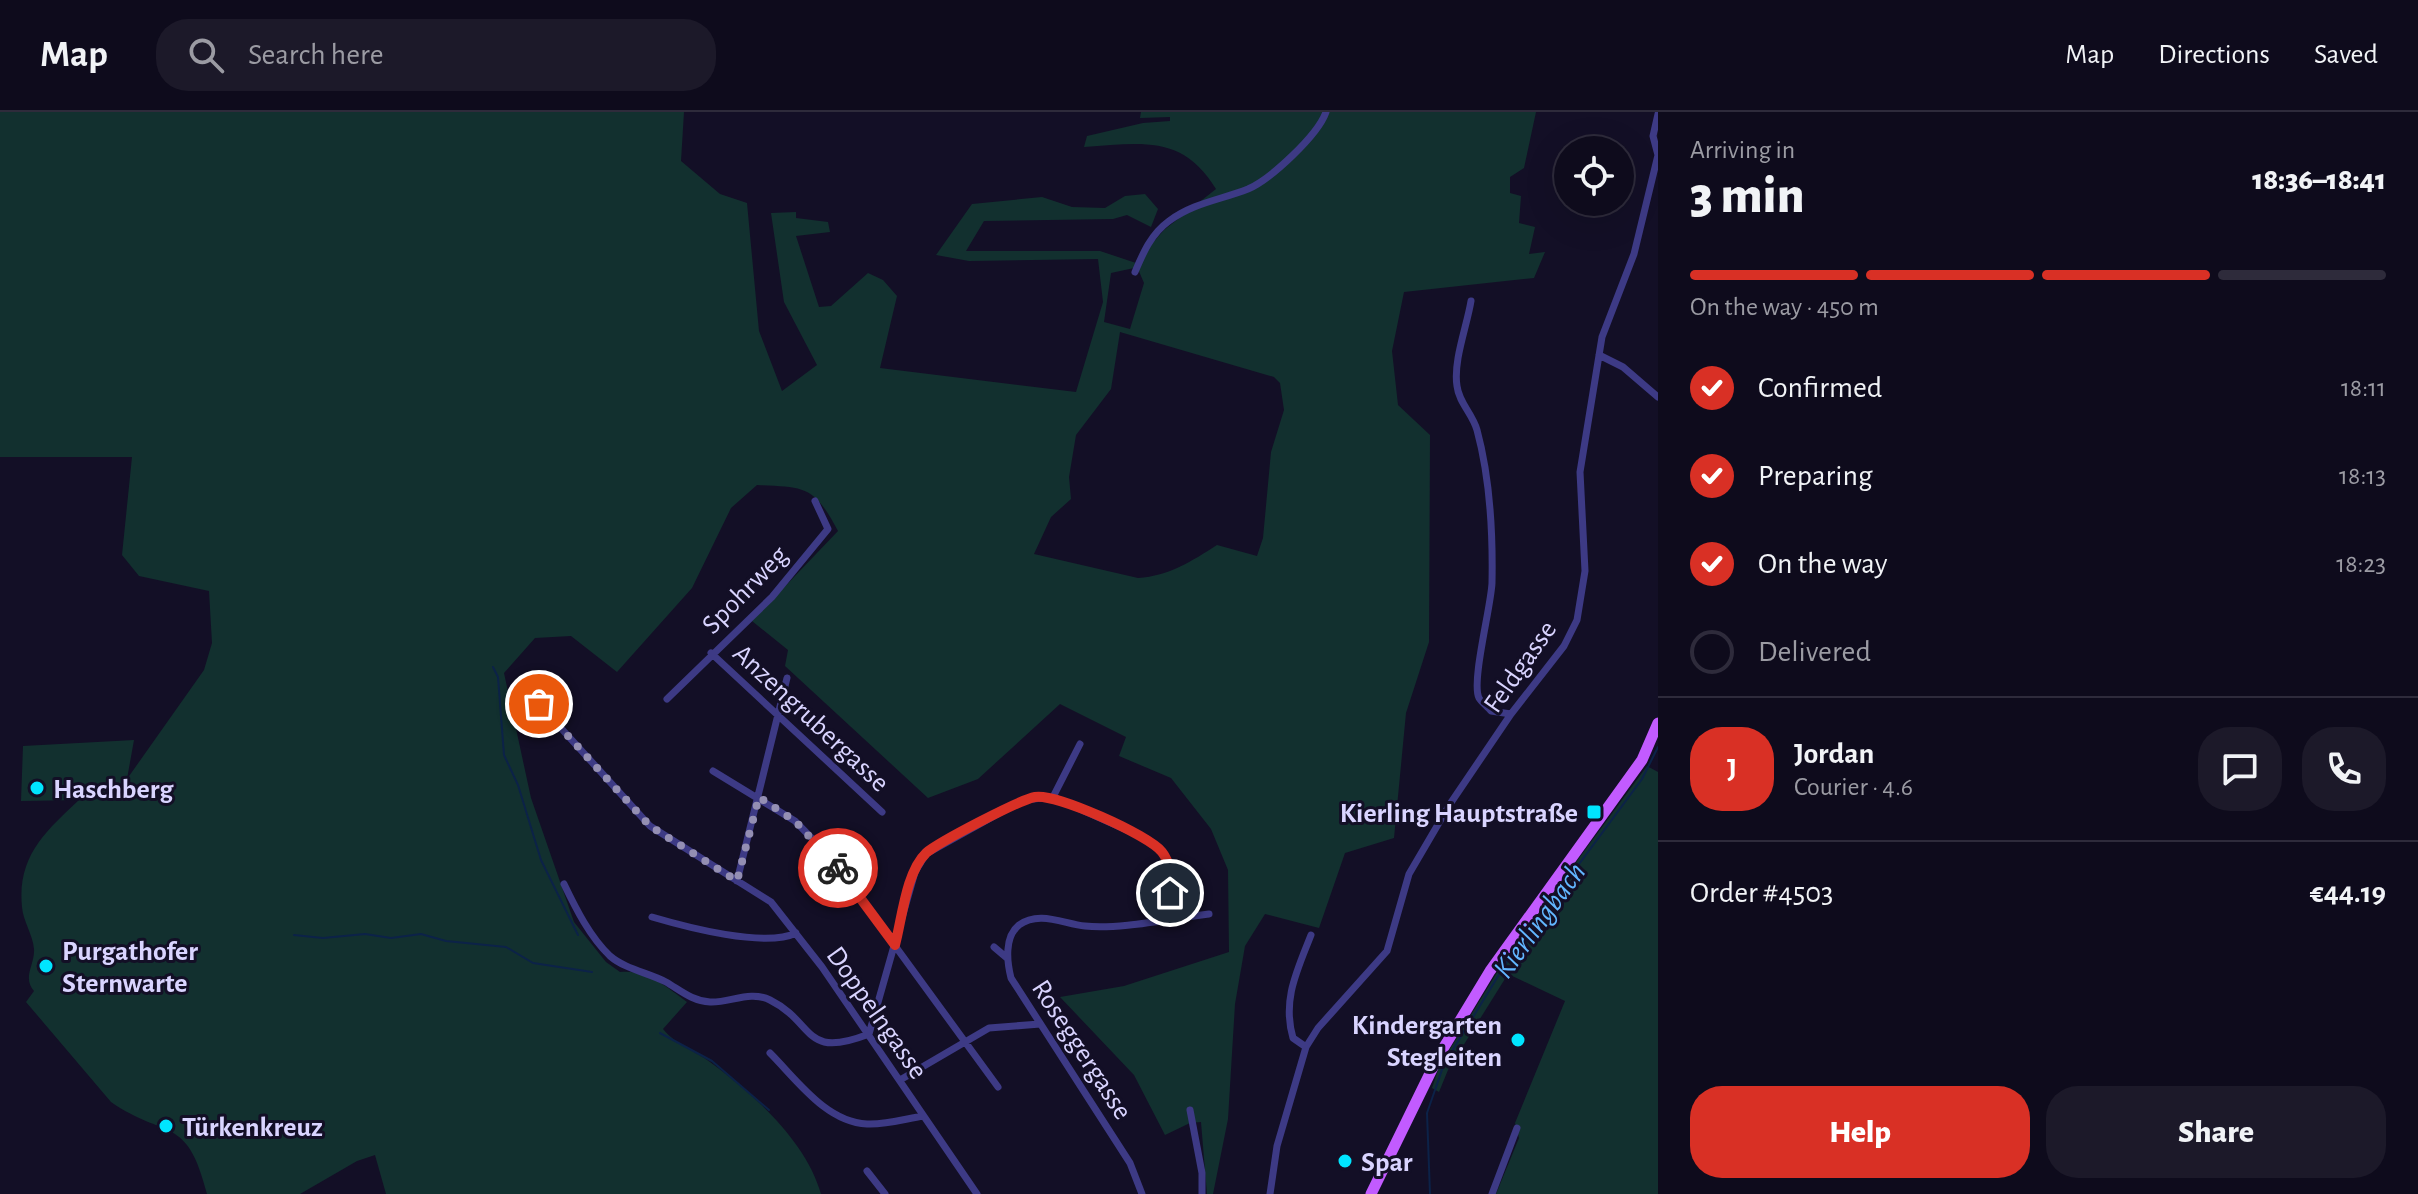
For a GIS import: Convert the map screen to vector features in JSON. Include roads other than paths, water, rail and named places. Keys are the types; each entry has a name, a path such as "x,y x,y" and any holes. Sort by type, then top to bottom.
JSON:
{"main road":[{"path":"1371,1194 1438,1057 1490,971 1642,760 1658,723"}],"street":[{"path":"1135,272 1148,243 1166,223 1209,199 1250,188 1313,134 1326,112"},
{"name":"Feldgasse","path":"1270,1194 1277,1146 1306,1047 1318,1028 1387,951 1409,874 1450,804 1511,714 1564,646 1577,620 1583,596 1580,472 1602,337 1634,254 1658,155 1653,136 1658,114"},
{"path":"1255,172 1269,173"},
{"path":"1471,301 1456,382 1460,400 1471,413 1477,429 1482,456 1488,490 1492,582 1489,615 1476,679 1478,697 1491,711 1511,714"},
{"path":"1599,355 1623,367 1658,397"},
{"name":"Spohrweg","path":"667,699 772,597 828,529 815,501"},
{"name":"Anzengrubergasse","path":"711,653 882,812"},
{"path":"737,881 787,678"},
{"name":"Doppelngasse","path":"539,704 650,826 771,902 869,1034 977,1194"},
{"path":"1053,797 1080,744"},
{"path":"713,771 795,821 831,858 998,1087"},
{"path":"564,884 578,915 611,957 665,982 690,998 710,1002 748,996 768,999 815,1040 830,1044 869,1034 915,872 926,854 1023,800 1053,797 1147,839 1162,851 1171,870 1170,893 1160,919"},
{"name":"Roseggergasse","path":"1142,1194 1130,1163 1011,978 1007,958 1010,939 1019,925 1041,918 1087,927 1209,914"},
{"name":"Doppelngasse","path":"652,917 707,933 782,940 796,933"},
{"path":"1306,1047 1293,1038 1287,1017 1288,995 1311,935"},
{"path":"994,947 1007,958"},
{"path":"900,1080 989,1028 1040,1024"},
{"name":"Doppelngasse","path":"770,1053 831,1113 846,1120 867,1125 923,1116"},
{"path":"1190,1110 1202,1173 1202,1194"},
{"path":"1492,1194 1517,1128"},
{"path":"867,1171 885,1194"}],"waterway":[{"path":"493,667 498,677 504,755 518,785 541,860 578,935"},
{"name":"Kierlingbach","path":"1430,1194 1427,1113 1444,1064 1508,960 1642,779 1658,747"},
{"path":"294,935 323,938 365,934 391,938 421,934 446,941 506,947 533,963 592,972"},
{"path":"660,1033 712,1061 769,1110"}],"place":[{"name":"Haschberg","path":"37,788"},
{"name":"Kierling Hauptstraße","path":"1594,812"},
{"name":"Purgathofer Sternwarte","path":"46,966"},
{"name":"Kindergarten Stegleiten","path":"1518,1040"},
{"name":"Türkenkreuz","path":"166,1126"},
{"name":"Spar","path":"1345,1161"}]}
